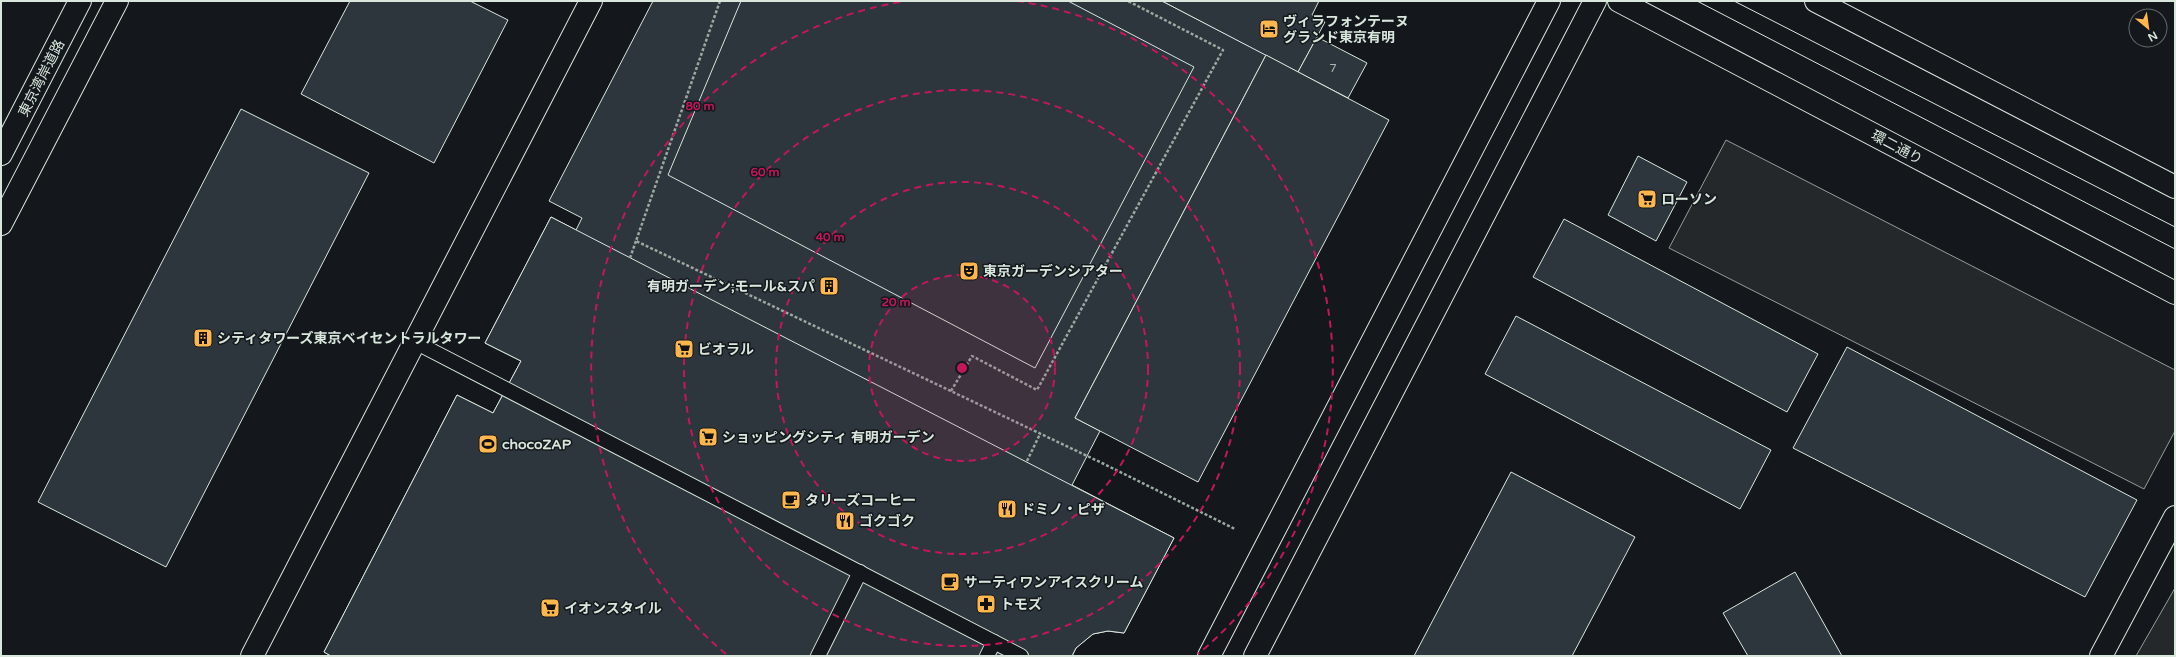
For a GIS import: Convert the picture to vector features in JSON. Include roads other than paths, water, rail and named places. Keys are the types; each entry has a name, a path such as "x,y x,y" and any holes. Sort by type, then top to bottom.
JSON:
{"main road":[{"name":"東京湾岸道路","path":"1,154 80,1"},
{"path":"1,224 7,208 117,1"},
{"path":"252,656 591,1"},
{"path":"1209,656 1549,1"},
{"path":"1255,656 1595,1"},
{"name":"環二通り","path":"1619,1 2175,293"},
{"path":"1816,1 2175,187"},
{"path":"2101,656 2175,517"}],"lane":[{"path":"415,342 1021,656"},
{"path":"818,656 860,572"},
{"path":"987,656 994,642"}],"tram line":[{"path":"1697,1 2175,249"},
{"path":"1734,1 2175,227"}],"place":[{"name":"ヴィラフォンテーヌ グランド東京有明","path":"1269,29"},
{"name":"ローソン","path":"1647,199"},
{"name":"東京ガーデンシアター","path":"969,271"},
{"name":"有明ガーデン;モール&スパ","path":"829,286"},
{"name":"シティタワーズ東京ベイセントラルタワー","path":"203,338"},
{"name":"ビオラル","path":"684,349"},
{"name":"ショッピングシティ 有明ガーデン","path":"708,437"},
{"name":"chocoZAP","path":"488,444"},
{"name":"タリーズコーヒー","path":"791,500"},
{"name":"ドミノ・ピザ","path":"1007,509"},
{"name":"ゴクゴク","path":"845,521"},
{"name":"サーティワンアイスクリーム","path":"950,582"},
{"name":"トモズ","path":"986,604"},
{"name":"イオンスタイル","path":"550,608"}]}
